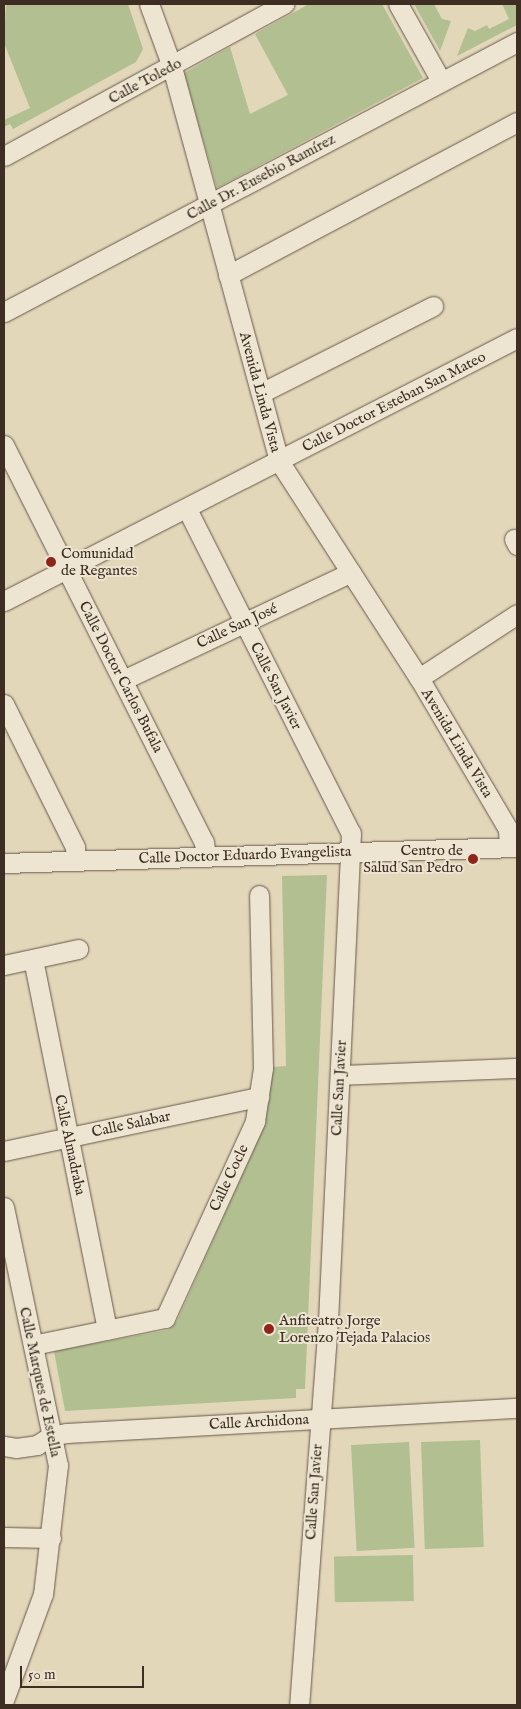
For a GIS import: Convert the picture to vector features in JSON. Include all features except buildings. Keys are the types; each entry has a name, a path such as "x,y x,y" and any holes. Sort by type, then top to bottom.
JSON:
{"street":[{"name":"Avenida Linda Vista","path":"149,4 172,67 207,205 279,462 352,572 418,678 508,829 513,847"},
{"name":"Calle Toledo","path":"4,156 172,67 284,4"},
{"path":"398,4 441,81"},
{"name":"Calle Dr. Eusebio Ramírez","path":"4,312 517,42"},
{"path":"228,275 517,122"},
{"path":"261,393 433,306"},
{"name":"Calle Doctor Esteban San Mateo","path":"4,601 279,462 517,338"},
{"name":"Calle Doctor Carlos Bufala","path":"4,445 204,842 206,857"},
{"name":"Calle San Javier","path":"187,509 351,833 328,1321 299,1705"},
{"name":"Calle San José","path":"124,680 352,572"},
{"path":"418,678 517,614"},
{"path":"4,704 75,847 76,860"},
{"name":"Calle Doctor Eduardo Evangelista","path":"4,863 513,847"},
{"name":"Calle Cocle","path":"33,1346 165,1318 255,1121 263,1055 258,895"},
{"path":"4,965 78,949"},
{"name":"Calle Almadraba","path":"33,959 107,1330"},
{"path":"340,1075 517,1068"},
{"name":"Calle Salabar","path":"4,1151 259,1097"},
{"name":"Calle Marques de Estella","path":"4,1207 58,1465 43,1594 4,1700"},
{"name":"Calle Archidona","path":"4,1446 37,1445 51,1436 263,1420 320,1419 517,1408"},
{"path":"4,1537 51,1538"}],"green space":[{"path":"6,4 128,4 143,49 136,62 13,129 10,124 4,127 4,120 30,108 4,43"},
{"path":"309,4 382,4 423,78 217,188 184,73 230,47 250,114 288,95 255,34"},
{"path":"414,4 434,4 442,19 451,21 440,51"},
{"path":"502,4 517,4 517,25 457,56 468,28 475,31 487,25 489,29 509,19"},
{"path":"327,875 305,1389 296,1389 296,1398 65,1411 54,1351 168,1330 177,1321 265,1124 273,1067 286,1066 282,876"},
{"path":"480,1440 484,1547 425,1549 421,1442"},
{"path":"409,1442 415,1548 357,1551 351,1445"},
{"path":"413,1555 414,1601 335,1602 334,1556"}],"place":[{"name":"Comunidad de Regantes","path":"51,562"},
{"name":"Centro de Salud San Pedro","path":"473,859"},
{"name":"Anfiteatro Jorge Lorenzo Tejada Palacios","path":"269,1329"}]}
